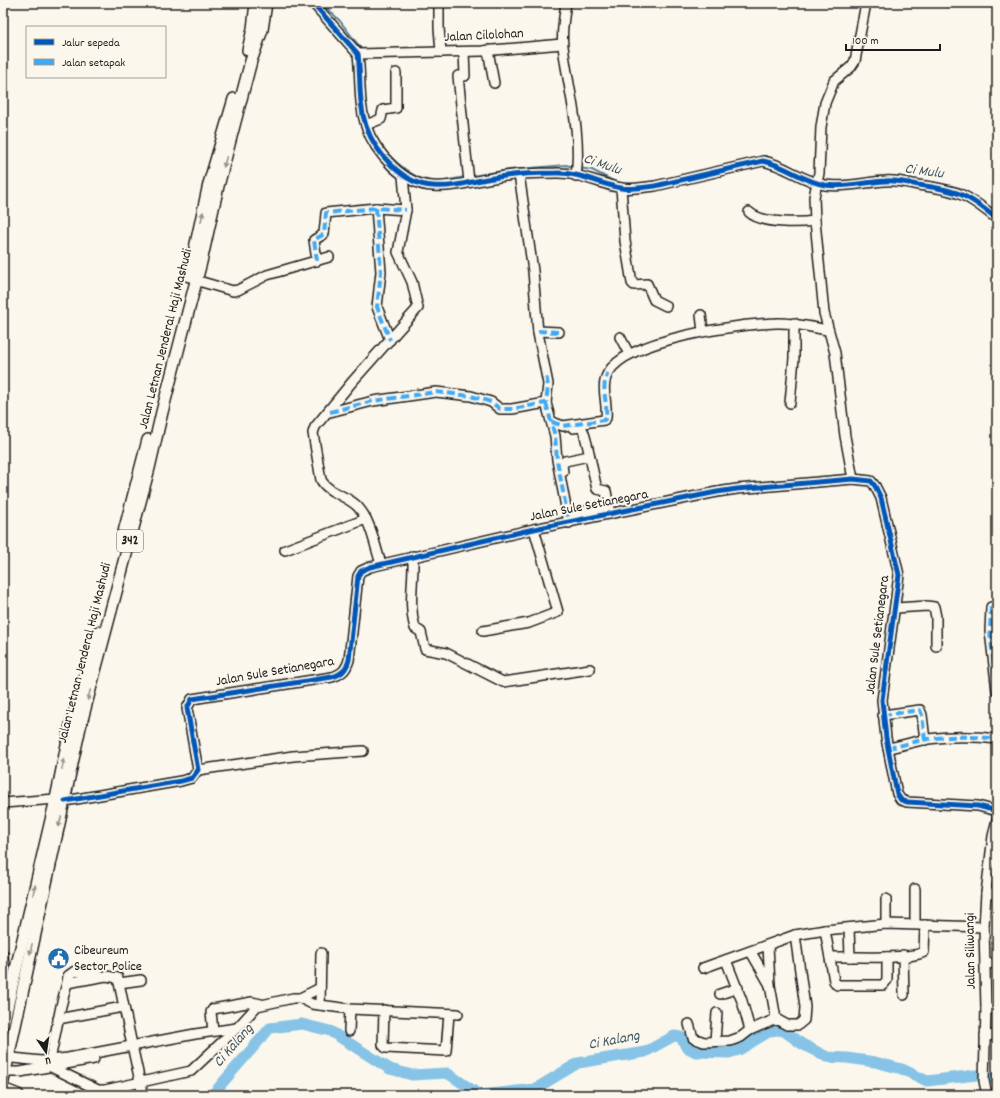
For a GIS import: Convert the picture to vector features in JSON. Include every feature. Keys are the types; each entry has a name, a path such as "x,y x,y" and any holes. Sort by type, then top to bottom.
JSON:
{"main road":[{"name":"Jalan Letnan Jenderal Haji Mashudi","path":"76,726 149,468 195,280 209,184 254,29 256,3"},
{"name":"Jalan Letnan Jenderal Haji Mashudi","path":"4,1082 6,1058 44,871 76,726 105,607 197,261 251,61 262,30 266,3"},
{"name":"Jalan Letnan Jenderal Haji Mashudi","path":"3,1024 44,871"},
{"path":"4,1082 18,1095"}],"street":[{"path":"312,3 363,53 360,88 369,124 370,135 384,155 403,176 417,182 432,186 468,178 558,173 577,170 622,188 655,186 760,161 775,164 818,181 839,186 889,181 947,188 966,196 997,219"},
{"path":"439,3 438,24 441,52"},
{"path":"566,3 562,44 575,111 577,170"},
{"path":"853,478 845,436 835,353 827,330 815,221 814,197 818,181 821,127 825,103 834,81 851,67 855,61 866,3"},
{"name":"Jalan Cilolohan","path":"363,53 464,52 562,44"},
{"path":"488,50 494,83"},
{"path":"464,52 466,76 458,76 468,178"},
{"path":"369,124 381,118 383,110 396,108 396,73"},
{"path":"519,174 533,271 538,331 548,384 546,402 552,422 569,519"},
{"path":"381,564 366,519 355,505 324,486 321,480 313,434 315,428 330,412 352,382 406,324 418,308 412,282 398,252 406,210 403,176"},
{"path":"622,188 624,233 632,283 634,285 647,284 654,300 666,306"},
{"path":"317,261 314,242 315,239 324,234 325,214 376,208 406,210"},
{"path":"376,208 381,272 377,307 390,340"},
{"path":"749,212 761,218 793,224 815,221"},
{"path":"195,280 232,291 238,290 264,276 329,257"},
{"path":"700,315 703,332"},
{"path":"552,422 563,426 604,420 607,412 604,382 610,369 629,354 675,338 703,332 776,322 794,323 827,330"},
{"path":"790,403 794,358 794,323"},
{"path":"538,331 559,332"},
{"path":"620,337 629,354"},
{"path":"330,412 373,401 436,392 471,396 490,402 500,408 512,409 546,402"},
{"path":"562,430 583,428 597,489 606,491 609,509"},
{"path":"568,496 563,463 568,460 589,456"},
{"name":"Jalan Sule Setianegara","path":"198,770 187,710 189,701 194,698 332,677 341,674 345,670 349,660 358,576 362,571 381,564 534,529 609,509 737,489 853,478 871,481 881,498 899,575 896,608 885,674 883,715 896,791 903,801 910,803 978,806 997,811"},
{"path":"285,550 366,519"},
{"path":"483,631 529,623 558,612 534,529"},
{"path":"413,556 414,576 411,593 412,616 415,628 421,632 425,649 446,653 503,682 590,668"},
{"path":"896,608 927,606 934,608 936,614 936,646"},
{"path":"991,607 997,691"},
{"path":"883,715 920,710 923,718 925,740"},
{"path":"888,748 925,740 962,736 997,739"},
{"path":"3,803 60,800 181,781 192,778 198,770 293,756 362,750"},
{"name":"Jalan Siliwangi","path":"987,1095 984,1080 986,1009 984,927 986,892 993,836 997,819"},
{"path":"915,889 915,924"},
{"path":"986,892 997,893"},
{"path":"886,899 886,924"},
{"path":"703,968 795,935 825,930 886,924 984,927"},
{"path":"830,957 887,957 919,954 924,952 925,925"},
{"path":"849,928 850,957"},
{"path":"825,930 834,981 837,985 884,984 887,978 887,957"},
{"path":"768,945 770,985 776,1019 786,1025 793,1026 800,1024 805,1018 805,1007 795,935"},
{"path":"751,952 770,985"},
{"path":"3,954 6,1011"},
{"path":"320,1005 321,954"},
{"path":"903,956 904,995"},
{"path":"726,960 738,988 750,1030"},
{"path":"985,964 997,963"},
{"path":"143,1095 141,1083 135,1047 123,1007 119,983 116,977 106,976 68,983 58,1019 51,1063 55,1070 106,1093 141,1083 193,1070 237,1028 251,1012 261,1004"},
{"path":"119,983 141,980"},
{"path":"214,1031 211,1012 213,1009 252,1002 261,1004 300,998 320,988"},
{"path":"720,994 738,988"},
{"path":"300,998 320,1005 350,1009 384,1010 454,1014 447,1049 445,1051 386,1048 382,1045 384,1010"},
{"path":"58,1019 123,1007"},
{"path":"349,1031 350,1009"},
{"path":"986,1009 997,1009"},
{"path":"715,1041 717,1013"},
{"path":"689,1024 692,1034 696,1040 709,1043 715,1041 736,1040 750,1030 776,1019"},
{"path":"4,1082 20,1072 51,1063 68,1061 214,1031 237,1028"},
{"path":"985,1036 997,1035"},
{"path":"6,1058 51,1063"},
{"path":"68,1061 72,1077"}],"waterway":[{"name":"Ci Mulu","path":"322,3 340,21 363,51"},
{"name":"Ci Mulu","path":"367,111 369,120"},
{"name":"Ci Mulu","path":"371,126 378,142 390,156 404,169 419,178"},
{"name":"Ci Mulu","path":"760,157 765,156 782,163"},
{"name":"Ci Mulu","path":"472,176 509,170 566,165 574,167"},
{"name":"Ci Mulu","path":"579,168 592,170 617,183"},
{"name":"Ci Mulu","path":"438,182 465,177"},
{"name":"Ci Mulu","path":"949,186 960,188 967,193"},
{"name":"Ci Kalang","path":"212,1095 270,1028 302,1024 330,1031 390,1069 412,1075 447,1073 480,1095"},
{"name":"Ci Kalang","path":"481,1095 535,1089 578,1063 645,1052 674,1036 681,1037 686,1047 696,1052 729,1053 739,1050 770,1031 777,1030 784,1031 802,1044 827,1057 875,1062 902,1069 927,1081 976,1075 997,1079"}],"marked path":[{"path":"376,208 381,272 377,307 390,340"},
{"path":"317,261 314,240 324,234 326,213 376,208 406,210"},
{"path":"538,331 559,332"},
{"path":"552,422 563,426 604,420 606,418 604,390 608,373"},
{"path":"330,412 373,401 436,392 471,396 491,402 500,409 512,409 546,403 548,386 546,375"},
{"path":"546,403 555,436 557,460 569,523"},
{"path":"991,607 990,631 997,691"},
{"path":"883,715 920,710 925,740"},
{"path":"888,748 937,738 980,737 997,739"}],"cycle path":[{"path":"313,3 358,54 363,117 370,136 376,146 383,156 401,173 411,180 422,184 448,186 509,176 564,173 581,176 625,189 634,189 655,186 763,161 825,185 840,186 893,181 952,191 961,194 997,219"},
{"path":"65,801 192,778 198,770 187,708 192,699 332,677 341,673 345,669 349,660 358,576 361,571 370,567 534,529 717,492 853,479 871,481 881,498 899,575 882,700 886,738 897,794 901,800 907,802 978,806 997,811"}],"place":[{"name":"Cibeureum Sector Police","path":"58,959"}]}
